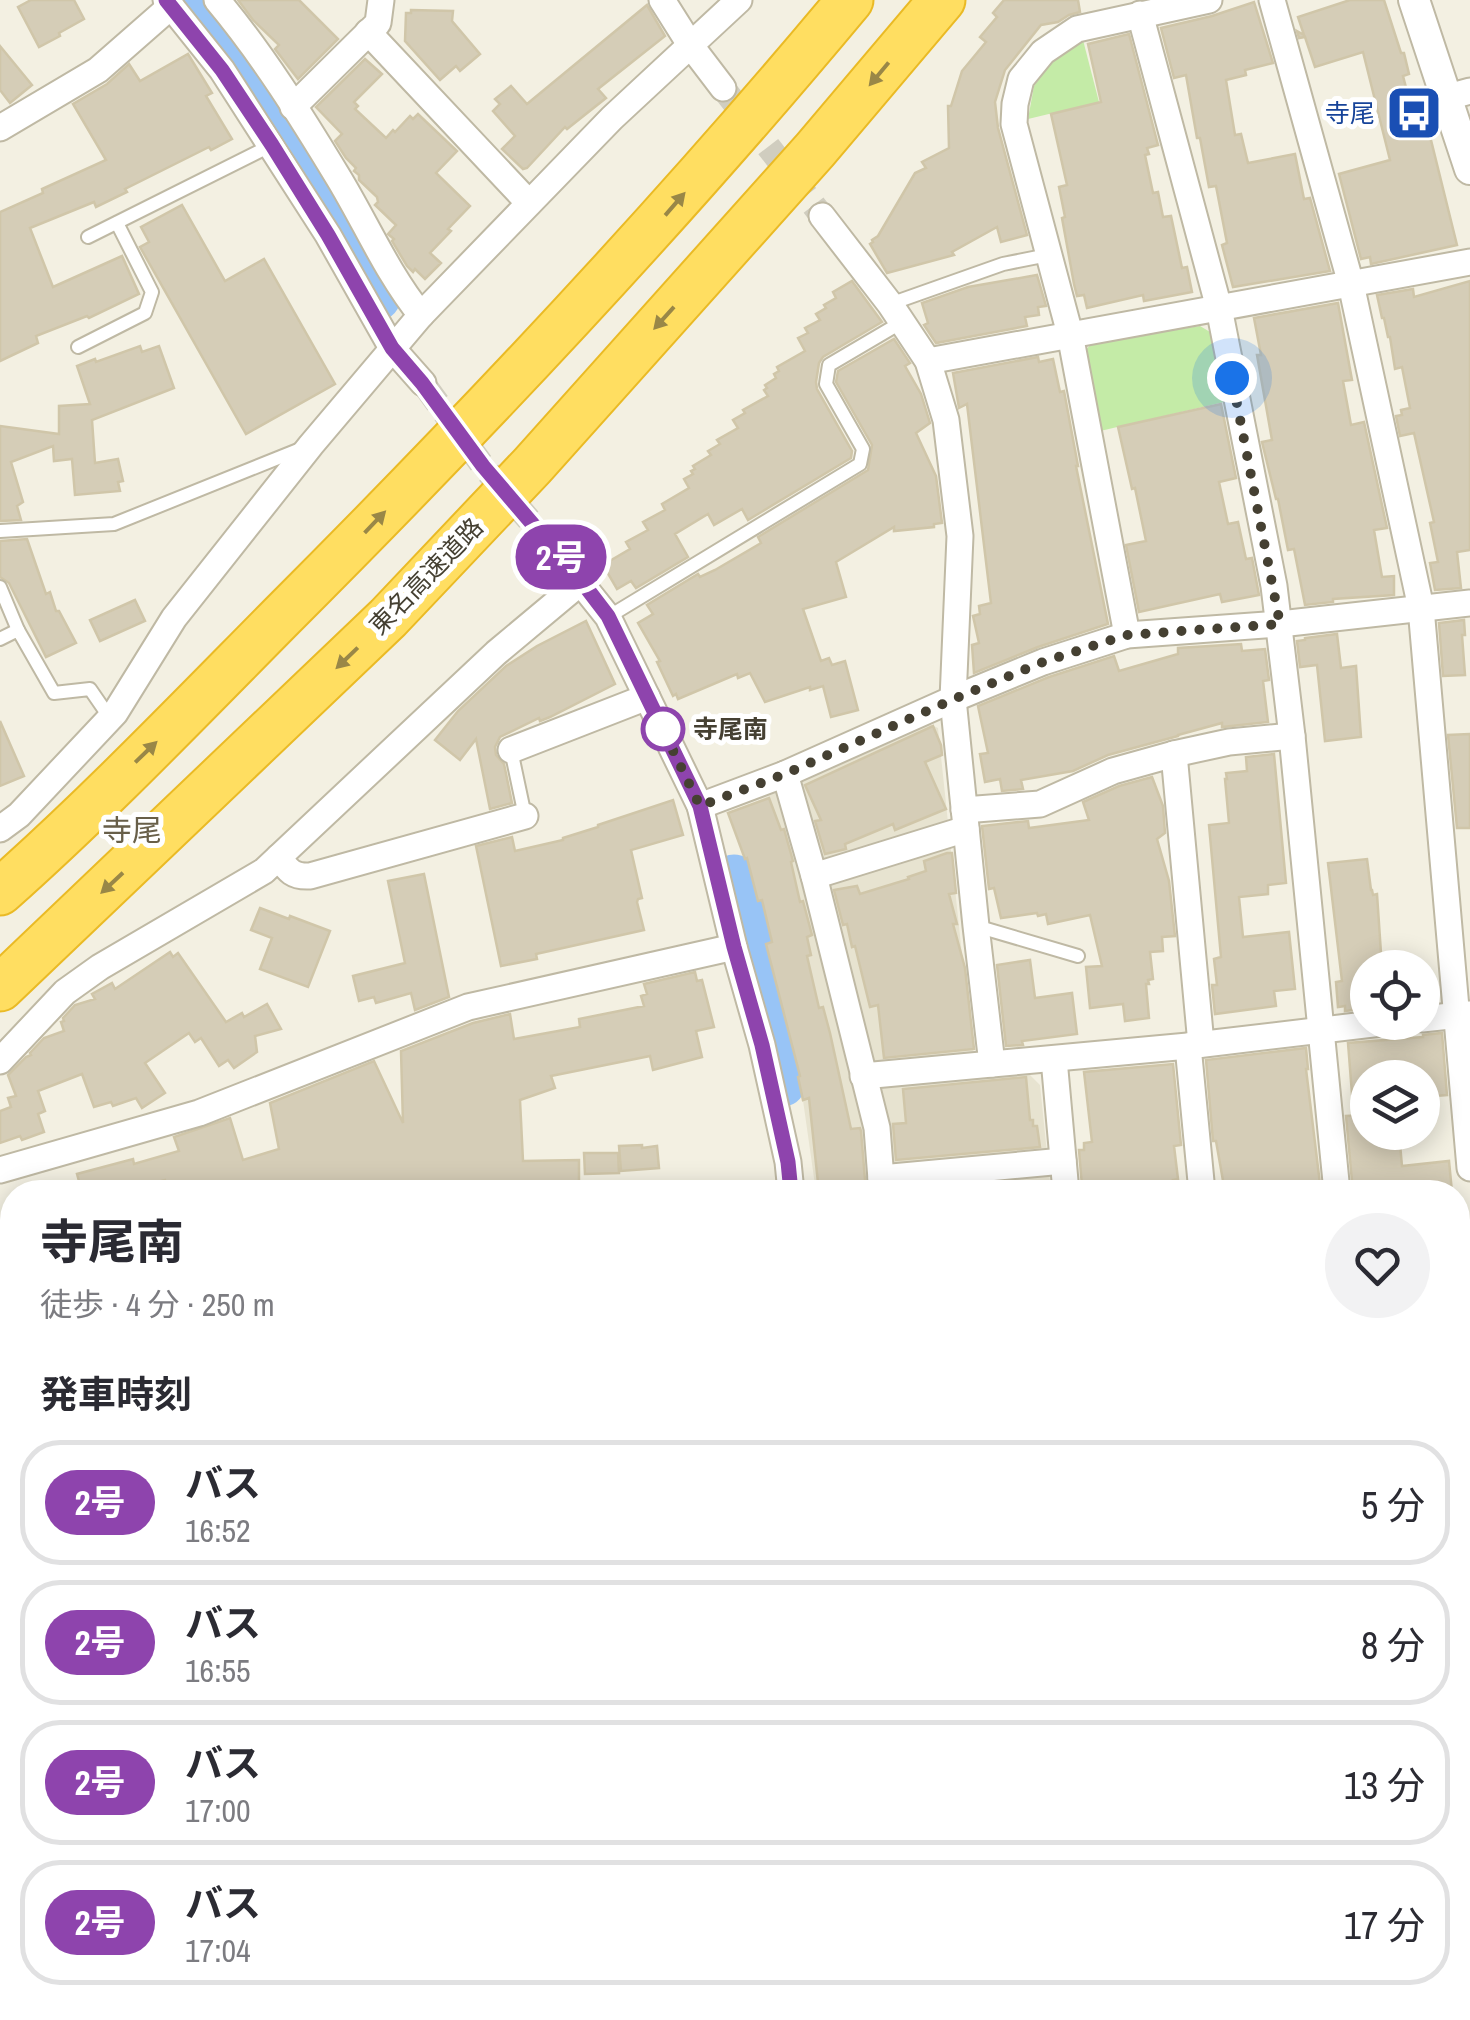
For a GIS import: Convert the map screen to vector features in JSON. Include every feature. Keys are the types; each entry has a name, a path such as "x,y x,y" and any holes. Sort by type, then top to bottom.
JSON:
{"highway":[{"path":"0,892 328,571 584,305 850,0"},
{"name":"東名高速道路","path":"0,988 414,590 545,451 802,164 942,0"}],"street":[{"path":"218,0 293,107 401,290 422,314"},
{"path":"293,107 378,23 382,0"},
{"path":"662,0 723,88"},
{"path":"0,829 19,815 110,718 174,618 311,445 422,314 612,118 740,0"},
{"path":"1127,635 1070,334 1014,124 1015,104 1021,78 1043,52 1077,30 1144,9 1209,0"},
{"path":"1272,0 1351,284 1421,608 1463,1015 1470,1168"},
{"path":"1414,0 1459,94 1470,169"},
{"path":"0,128 98,70 169,3 222,70 272,145 392,348 422,383"},
{"path":"1144,9 1219,308 1280,624 1337,1180"},
{"path":"368,32 530,203"},
{"path":"822,216 928,361 946,420 960,536 954,699 992,1064"},
{"path":"928,361 1470,262"},
{"path":"548,542 608,616 700,806 762,1045 790,1180"},
{"path":"0,1061 65,992 100,967 264,871 496,653 582,582"},
{"path":"700,806 785,774 1043,662 1127,635 1280,624 1470,603"},
{"path":"511,750 647,697"},
{"path":"814,876 965,820 1040,804 1113,772 1174,754 1230,742 1292,736"},
{"path":"1174,754 1201,1180"},
{"path":"785,774 876,1128 881,1180"},
{"path":"279,857 287,870 297,876 310,876 525,816"},
{"path":"0,1170 199,1113 468,1007 734,947"},
{"path":"862,1076 1350,1027"},
{"path":"1054,1059 1065,1180"},
{"path":"920,1180 1063,1161"}],"lane":[{"path":"88,237 272,145"},
{"path":"78,346 145,313 152,292 117,223"},
{"path":"608,616 860,464 863,449 826,384 830,365 896,313 1003,264 1048,255"},
{"path":"0,531 114,524 311,445"},
{"path":"0,588 18,630 54,693 90,689 110,718"},
{"path":"0,640 18,630"},
{"path":"511,750 525,816"},
{"path":"976,926 1078,956"}],"shaded area":[{"path":"927,723 938,728 972,1049 996,1077 1029,1074 1040,1085 1050,1180 814,1180 794,1037 740,809"}],"green space":[{"path":"1083,40 1099,102 1028,119 1034,86 1055,58"},
{"path":"1200,326 1210,332 1224,402 1096,432 1084,352 1092,343"}],"building":[{"path":"31,0 74,0 84,19 39,47 18,7"},
{"path":"238,0 299,0 338,39 298,79 275,49 279,45"},
{"path":"1004,0 1078,0 1080,12 1041,25 1005,70 995,102 998,128 1027,235 1001,242 997,227 952,252 954,255 887,273 870,244 915,173 926,168 922,162 949,148 948,106 962,71 986,42 980,37 997,17 993,13"},
{"path":"1350,0 1384,0 1404,53 1409,74 1403,76 1415,122 1426,120 1457,245 1371,264 1370,257 1361,259 1339,174 1390,160 1363,52 1315,67 1305,37 1299,38 1297,31 1304,35 1298,17"},
{"path":"1254,2 1273,63 1226,80 1235,135 1241,134 1248,163 1295,154 1304,199 1310,198 1330,271 1233,287 1222,245 1227,243 1216,186 1209,187 1186,75 1174,78 1161,28"},
{"path":"647,5 665,36 598,89 606,98 565,127 523,169 502,149 515,136 493,111 500,104 495,99 511,86 527,104"},
{"path":"453,11 452,21 480,54 460,71 456,66 440,80 405,41 406,13"},
{"path":"1129,34 1158,145 1147,148 1149,154 1145,155 1153,193 1158,192 1163,217 1171,216 1182,268 1187,267 1192,292 1144,301 1143,295 1087,308 1084,295 1077,296 1074,284 1059,187 1067,185 1051,114 1101,102 1088,44"},
{"path":"0,46 32,85 10,103 0,90"},
{"path":"188,54 212,93 206,96 232,139 125,189 127,192 96,207 94,202 30,228 53,287 122,256 139,294 89,318 36,336 38,343 0,361 0,212 106,160 73,104 107,84 129,64 140,81"},
{"path":"365,59 382,74 354,102 358,106 355,109 386,138 410,116 413,119 418,114 457,151 436,173 470,206 430,253 441,263 425,279 407,266 388,234 396,225 375,205 377,197 359,180 356,168 335,141 342,134 316,107"},
{"path":"182,205 225,281 264,259 335,384 246,434 140,247 149,242 141,227"},
{"path":"1037,275 1046,306 1038,307 1039,315 1025,317 1027,326 936,343 924,325 928,323 922,303 968,287"},
{"path":"852,281 882,322 823,357 816,382 852,451 851,458 748,520 742,509 714,525 708,514 675,534 688,557 636,588 631,581 617,589 603,565 630,549 626,542 648,530 643,522 665,510 662,504 689,488 684,479 693,474 693,466 711,455 708,451 720,444 717,440 738,428 733,420 745,413 743,410 768,396 765,385 776,378 777,367 805,351 798,338 808,333 805,328 820,320 816,314 836,298 833,292"},
{"path":"1470,281 1470,550 1457,552 1461,588 1435,590 1430,563 1438,562 1430,523 1434,522 1414,433 1400,436 1396,416 1410,408 1402,367 1395,369 1377,295 1413,289 1414,297"},
{"path":"1338,303 1352,380 1343,381 1351,425 1364,422 1387,528 1374,530 1382,577 1394,576 1394,595 1305,605 1294,549 1288,550 1262,442 1272,440 1254,318"},
{"path":"894,339 910,363 905,366 921,394 930,423 916,433 936,476 942,523 894,531 894,527 836,562 846,597 803,609 821,661 829,658 832,665 845,661 858,710 831,717 823,686 765,702 750,673 738,678 737,674 678,699 676,694 673,696 657,662 660,661 638,623 653,614 647,605 761,543 758,537 868,470 872,445 836,382 838,371"},
{"path":"140,346 142,352 159,346 174,388 92,420 95,463 118,459 123,481 118,482 120,491 75,495 72,459 54,461 53,446 11,462 23,502 17,506 21,520 0,521 0,426 59,434 59,406 90,404 77,366"},
{"path":"1038,357 1039,362 1053,359 1060,392 1064,391 1108,624 974,673 972,645 979,643 973,616 980,614 979,606 991,603 967,404 959,408 953,373"},
{"path":"1221,404 1236,478 1219,482 1228,524 1238,522 1246,559 1252,558 1259,595 1222,602 1220,594 1139,612 1126,545 1146,541 1118,427"},
{"path":"27,539 46,594 50,592 56,611 76,643 46,657 9,583 0,577 0,541"},
{"path":"135,600 145,621 100,641 90,620"},
{"path":"1464,620 1465,675 1443,676 1439,623"},
{"path":"586,621 615,684 500,737 496,755 504,764 512,803 490,809 476,739 460,760 435,740 458,711 506,666"},
{"path":"1337,634 1341,668 1356,666 1361,737 1325,741 1317,665 1300,667 1297,641"},
{"path":"1241,644 1242,651 1265,649 1269,680 1263,681 1268,722 1222,727 1222,723 1178,735 1108,755 1073,771 1021,780 1023,789 1002,791 1000,779 985,782 980,754 988,753 978,706 1114,656 1119,671 1178,654 1178,648"},
{"path":"0,721 24,776 0,786"},
{"path":"933,726 942,755 925,762 946,809 895,830 893,824 845,844 846,849 825,854 815,821 821,820 805,785"},
{"path":"1470,734 1470,828 1457,828 1448,735"},
{"path":"1274,754 1286,883 1268,885 1268,894 1239,897 1243,937 1289,932 1295,989 1274,991 1276,1006 1215,1014 1214,959 1221,957 1209,825 1229,823 1226,773 1247,771 1246,757"},
{"path":"1152,777 1163,806 1165,833 1157,839 1169,881 1175,936 1162,937 1163,951 1150,952 1153,979 1146,984 1149,1018 1125,1021 1123,1004 1090,1008 1086,967 1102,966 1090,915 1048,924 1046,914 1001,918 994,888 989,889 982,826 1028,821 1029,828 1089,820 1083,802"},
{"path":"769,798 781,830 784,829 800,902 803,901 812,935 807,937 811,955 807,956 819,1008 823,1007 830,1033 851,1129 861,1131 865,1180 818,1180 809,1098 803,1100 766,944 772,942 762,900 758,901 747,858 728,813"},
{"path":"673,800 683,835 631,850 642,898 637,902 644,930 536,954 537,959 501,966 476,846 512,837 515,851 563,840"},
{"path":"952,853 956,893 949,894 965,968 974,1049 884,1058 878,1005 870,1007 855,946 852,947 847,924 843,925 834,890 857,886 860,894 909,879 926,871 924,861"},
{"path":"1367,859 1371,890 1373,895 1377,894 1381,950 1350,950 1350,1010 1338,1007 1336,982 1342,981 1328,863"},
{"path":"424,874 449,997 415,1010 411,993 376,1003 374,997 359,1001 353,976 405,963 388,881"},
{"path":"260,908 330,931 308,987 260,969 272,938 251,930"},
{"path":"170,952 173,957 178,953 226,1022 267,1004 281,1029 255,1036 257,1052 234,1068 228,1060 219,1066 201,1038 195,1042 189,1033 145,1063 165,1093 142,1108 136,1098 113,1106 111,1102 94,1107 82,1074 38,1091 45,1111 38,1114 44,1132 0,1143 0,1111 11,1107 8,1098 16,1096 8,1075 44,1038 64,1031 61,1022 75,1005 95,999 92,994 112,983 115,989"},
{"path":"1030,960 1035,998 1072,993 1077,1034 1006,1046 997,965"},
{"path":"695,972 697,981 702,980 714,1027 696,1031 702,1057 653,1070 650,1056 551,1076 555,1088 520,1100 523,1161 579,1160 579,1180 79,1180 77,1174 179,1151 174,1137 230,1118 243,1160 279,1149 270,1103 374,1061 403,1123 401,1051 473,1023 510,1014 514,1039 580,1027 579,1019 644,1006 644,984"},
{"path":"1440,1033 1447,1095 1440,1096 1440,1060 1350,1060 1350,1068 1348,1043 1440,1040"},
{"path":"1306,1048 1320,1180 1223,1180 1213,1141 1206,1060"},
{"path":"1173,1064 1181,1145 1174,1146 1178,1179 1082,1180 1079,1150 1084,1150 1084,1143 1092,1142 1084,1072"},
{"path":"1026,1077 1030,1120 1037,1126 1040,1147 896,1160 893,1124 906,1123 903,1089"},
{"path":"1346,1116 1350,1116 1350,1150 1401,1150 1402,1166 1449,1161 1451,1180 1352,1180"},
{"path":"619,1146 657,1146 659,1168 621,1171"},
{"path":"584,1153 618,1153 619,1173 585,1174"}],"waterway":[{"path":"189,0 231,54 299,157 378,298"},
{"path":"734,877 783,1084"}],"tunnel":[{"path":"723,88 822,216"},
{"path":"423,383 483,466 548,542"}],"bus line":[{"name":"2号","path":"166,0 222,70 272,145 392,348 483,466 608,616 700,806 762,1045 790,1180"}],"place":[{"name":"寺尾","path":"1414,113"},
{"name":"寺尾南","path":"663,729"}],"district":[{"name":"寺尾","path":"132,830"}],"route":[{"path":"663,729 660,724 700,806 785,774 1043,662 1127,635 1280,624 1232,378"}]}
